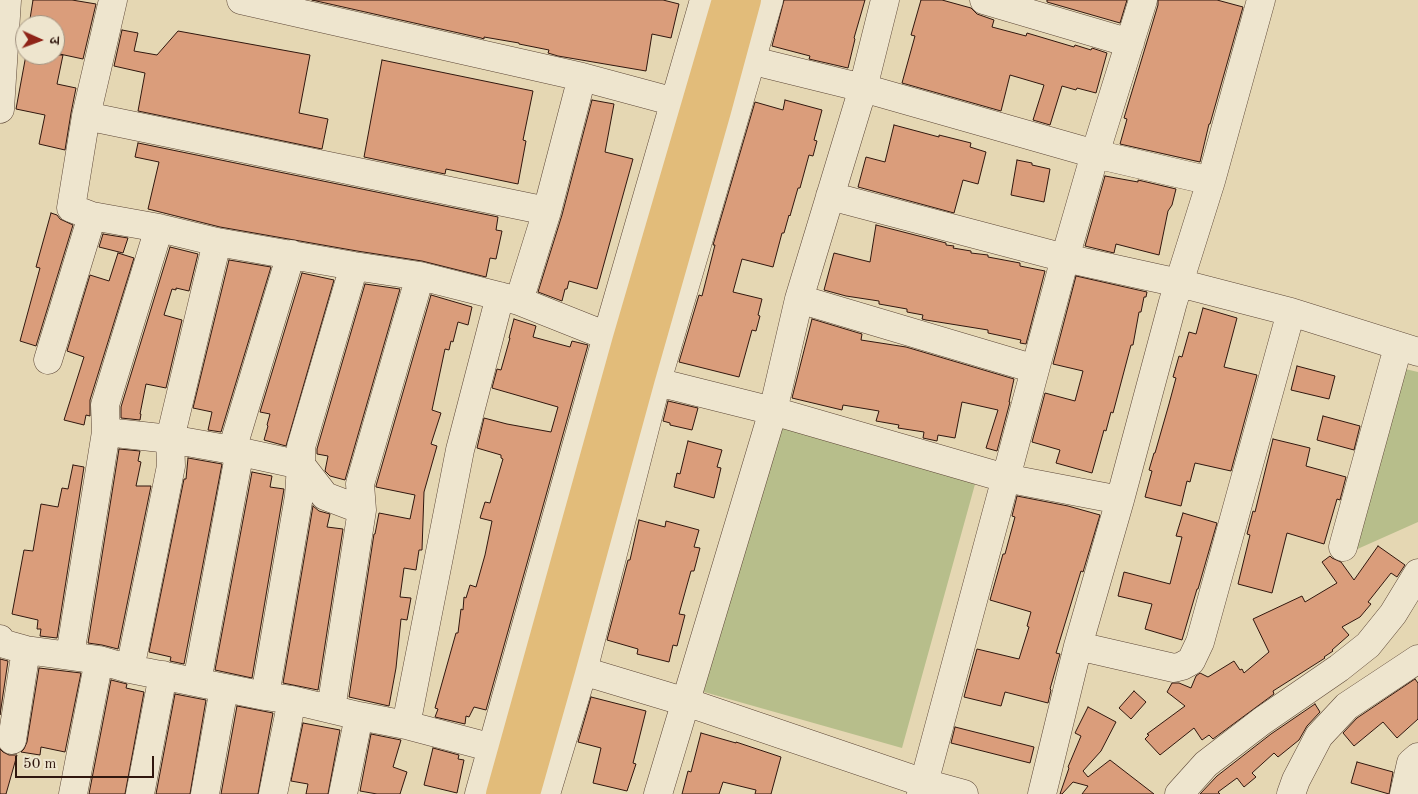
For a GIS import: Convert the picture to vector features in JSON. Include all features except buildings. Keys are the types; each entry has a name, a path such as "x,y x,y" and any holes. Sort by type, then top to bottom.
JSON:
{"main road":[{"path":"726,0 732,56"},
{"path":"500,794 502,751 617,339 696,107 732,56 747,0"},
{"path":"526,794 572,669 649,379 696,107"}],"street":[{"path":"0,109 7,0"},
{"path":"112,0 86,116 71,208 92,216 159,228 218,242 420,276 509,298 617,339"},
{"path":"241,0 582,77 696,107 704,0"},
{"path":"768,0 732,56 649,379 773,411 1006,478 1120,500"},
{"path":"658,794 773,411 799,299 863,88 885,0"},
{"path":"984,0 1130,43"},
{"path":"923,789 1065,258 1143,0"},
{"path":"1042,794 1078,646 1120,500 1173,302 1211,181 1261,0"},
{"path":"732,56 863,88 1095,154 1211,181"},
{"path":"406,726 460,450 509,298 548,210 582,77"},
{"path":"86,116 548,210"},
{"path":"830,196 1065,258 1179,283 1291,312 1408,349 1343,547"},
{"path":"48,360 92,216"},
{"path":"70,655 106,432 105,405 159,228"},
{"path":"130,669 171,466 170,439 218,242"},
{"path":"198,682 238,461 232,450 291,254"},
{"path":"264,696 299,496 301,447 354,266"},
{"path":"331,709 362,510 360,484 420,276"},
{"path":"799,299 1035,369"},
{"path":"1078,646 1174,668 1192,661 1200,642 1291,312"},
{"path":"106,432 170,439 301,465 325,496 362,510"},
{"path":"1180,794 1206,764 1262,721 1339,668 1368,645 1392,614 1418,573"},
{"path":"0,639 1,643 26,650 100,660 130,669 292,700 406,726 502,751 479,794"},
{"path":"12,740 26,650"},
{"path":"1291,794 1296,780 1324,730 1347,706 1418,659"},
{"path":"73,794 100,660"},
{"path":"546,794 572,669 686,702 923,789 964,794"},
{"path":"140,794 163,675"},
{"path":"204,794 224,688"},
{"path":"273,794 292,700"},
{"path":"344,794 359,716"},
{"path":"1404,794 1411,763 1418,757"}],"green space":[{"path":"1401,368 1418,372 1418,522 1353,551"},
{"path":"772,419 977,477 902,748 697,690"}]}
